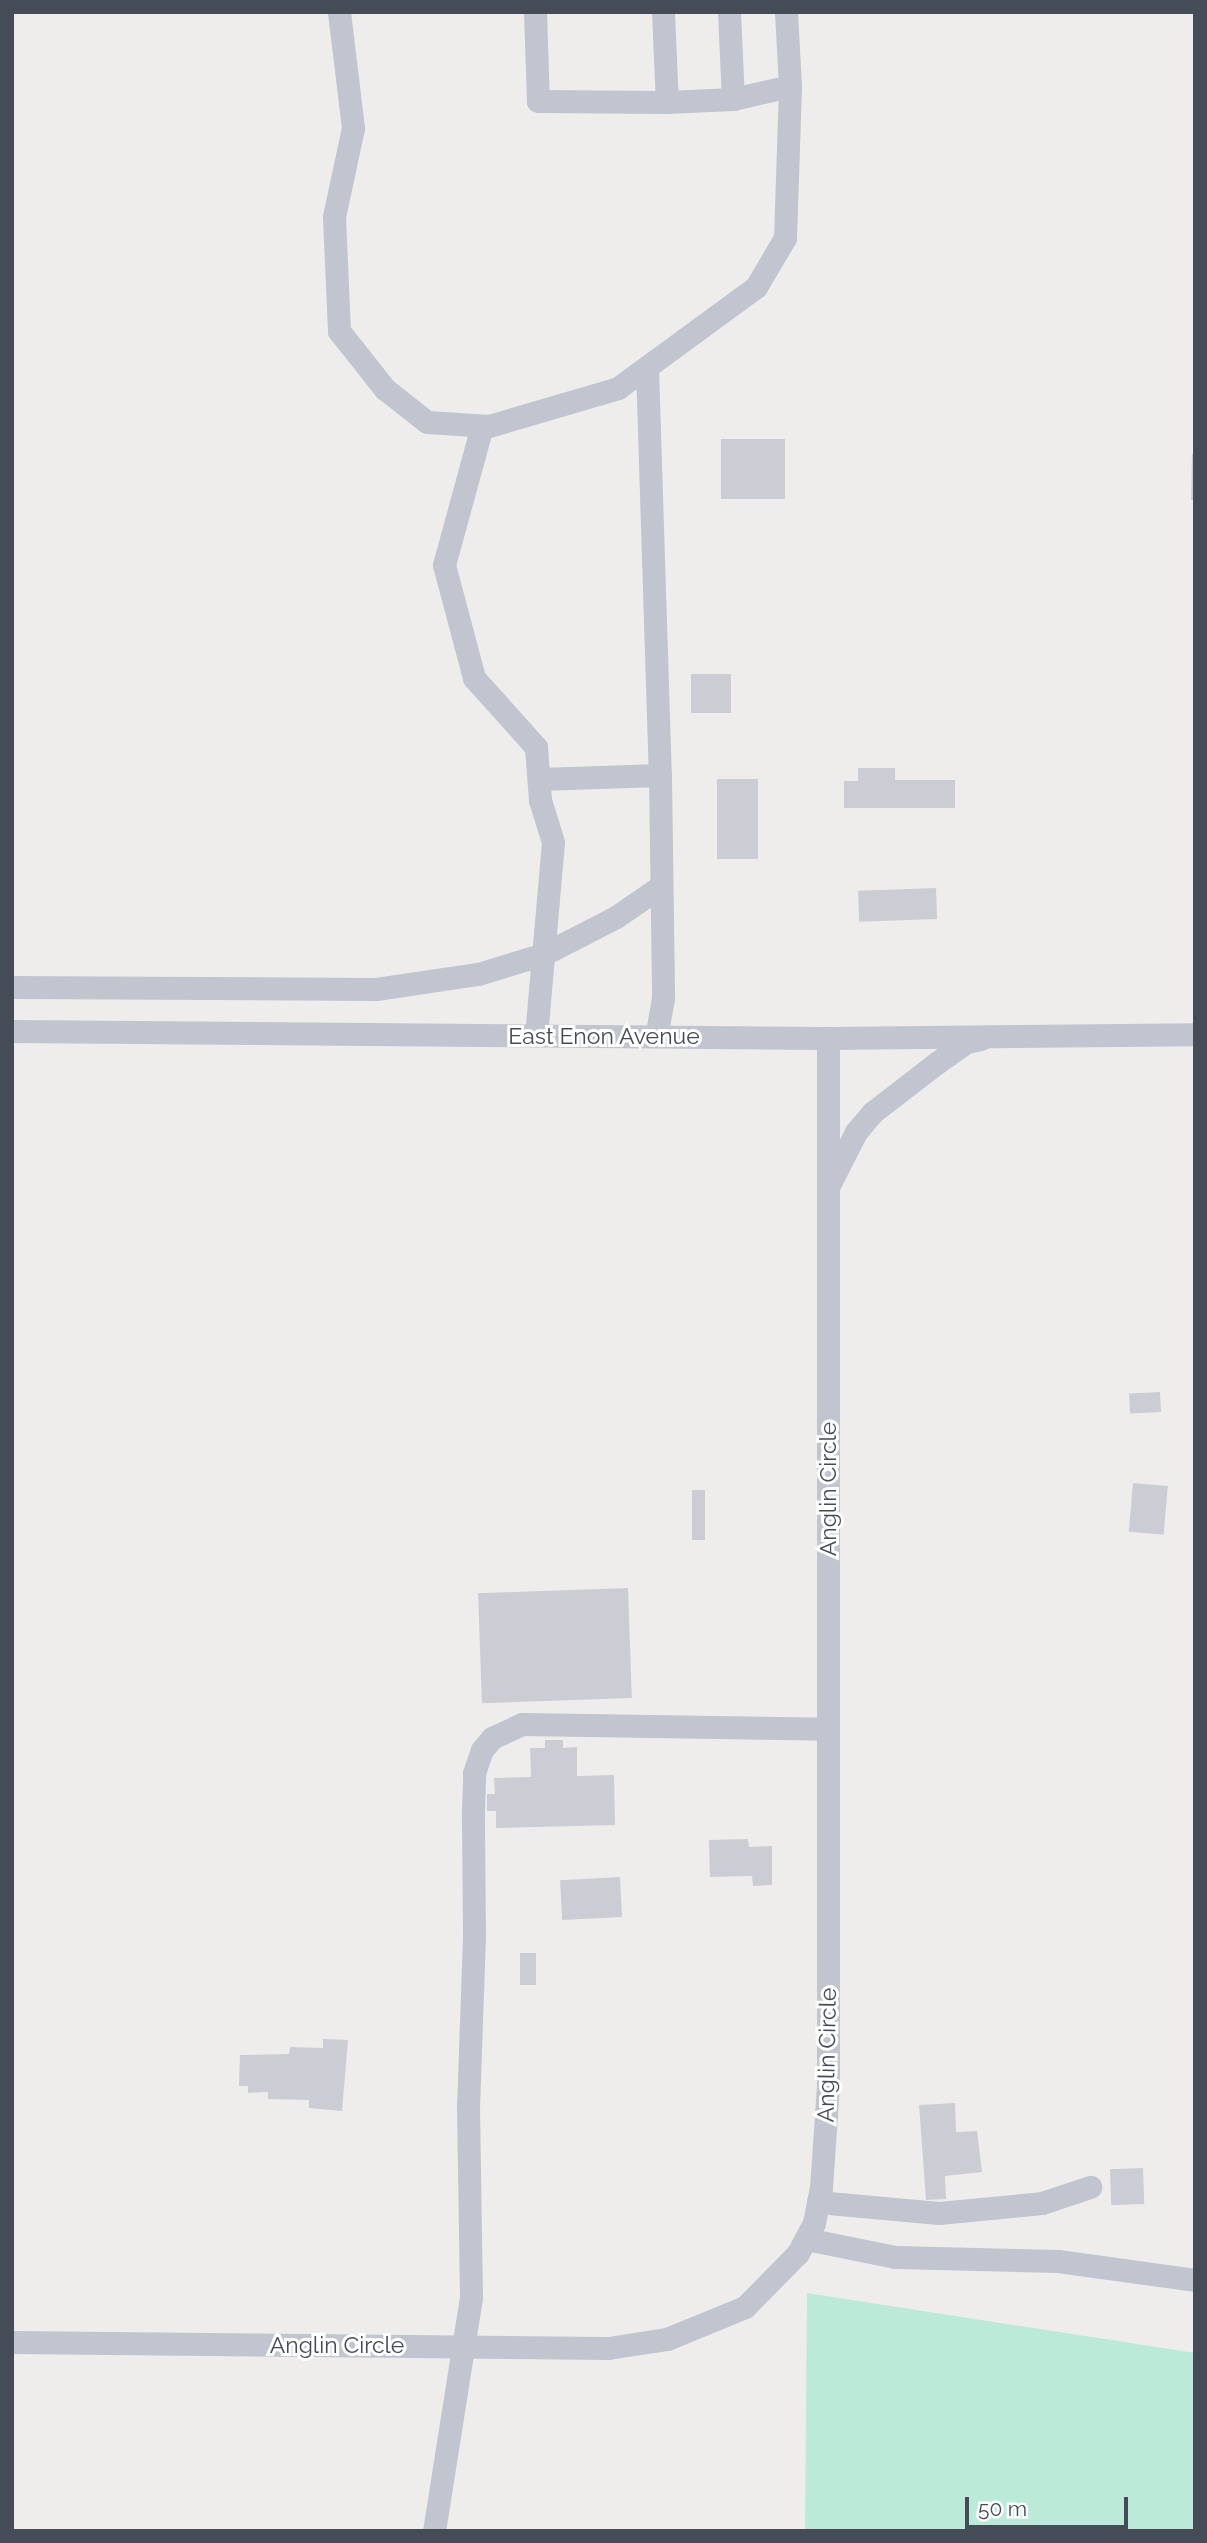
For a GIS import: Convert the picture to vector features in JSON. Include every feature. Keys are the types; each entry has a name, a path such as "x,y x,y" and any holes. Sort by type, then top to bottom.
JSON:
{"street":[{"path":"340,12 353,128 334,217 339,331 385,389 427,422 482,426 618,388 756,287 785,238 790,86 786,12"},
{"path":"535,12 538,101 667,102 733,99 790,86"},
{"path":"663,12 667,102"},
{"path":"729,12 733,99"},
{"path":"647,366 660,775 658,888 663,998 656,1036"},
{"path":"482,426 444,565 474,678 536,747 539,779 553,842 536,1035"},
{"path":"539,779 660,775"},
{"path":"12,987 376,989 478,974 544,954 616,917 658,888"},
{"name":"East Enon Avenue","path":"12,1031 828,1038 1195,1034"},
{"path":"827,1188 856,1132 884,1102 967,1042 1007,1034"},
{"name":"Anglin Circle","path":"12,2342 608,2348 667,2339 745,2307 798,2253 806,2239 818,2202 828,2086 828,1038"},
{"path":"434,2531 465,2347 472,2255 468,2108 474,1937 473,1810 474,1773 482,1750 492,1738 522,1724 828,1729"},
{"path":"818,2202 939,2213 1042,2203 1090,2187"},
{"path":"806,2239 895,2257 1058,2261 1195,2280"}],"green space":[{"path":"807,2293 1195,2353 1195,2531 805,2531"}],"building":[{"path":"721,439 785,439 785,499 721,499"},
{"path":"1192,454 1195,454 1195,500 1191,500"},
{"path":"691,674 731,674 731,713 691,713"},
{"path":"858,768 895,768 895,780 955,780 955,808 844,808 844,781 858,781"},
{"path":"717,779 758,779 758,859 717,859"},
{"path":"936,888 937,919 859,922 858,891"},
{"path":"1160,1392 1161,1412 1130,1414 1129,1394"},
{"path":"1133,1483 1168,1486 1164,1535 1129,1532"},
{"path":"692,1490 705,1490 705,1540 692,1540"},
{"path":"628,1588 632,1698 482,1703 478,1593"},
{"path":"545,1740 563,1740 563,1748 577,1747 577,1776 614,1775 615,1825 496,1828 496,1811 487,1811 487,1794 495,1794 494,1778 531,1777 530,1748 545,1748"},
{"path":"748,1839 749,1847 772,1846 772,1885 753,1886 752,1876 710,1877 709,1840"},
{"path":"620,1877 622,1917 562,1920 560,1880"},
{"path":"520,1953 536,1953 536,1985 520,1985"},
{"path":"323,2039 348,2040 342,2111 309,2108 309,2100 268,2099 268,2092 248,2093 248,2086 239,2086 240,2055 289,2054 290,2047 323,2048"},
{"path":"955,2103 956,2132 977,2131 982,2172 945,2176 946,2199 926,2200 919,2105"},
{"path":"1143,2168 1144,2204 1111,2205 1110,2169"}]}
